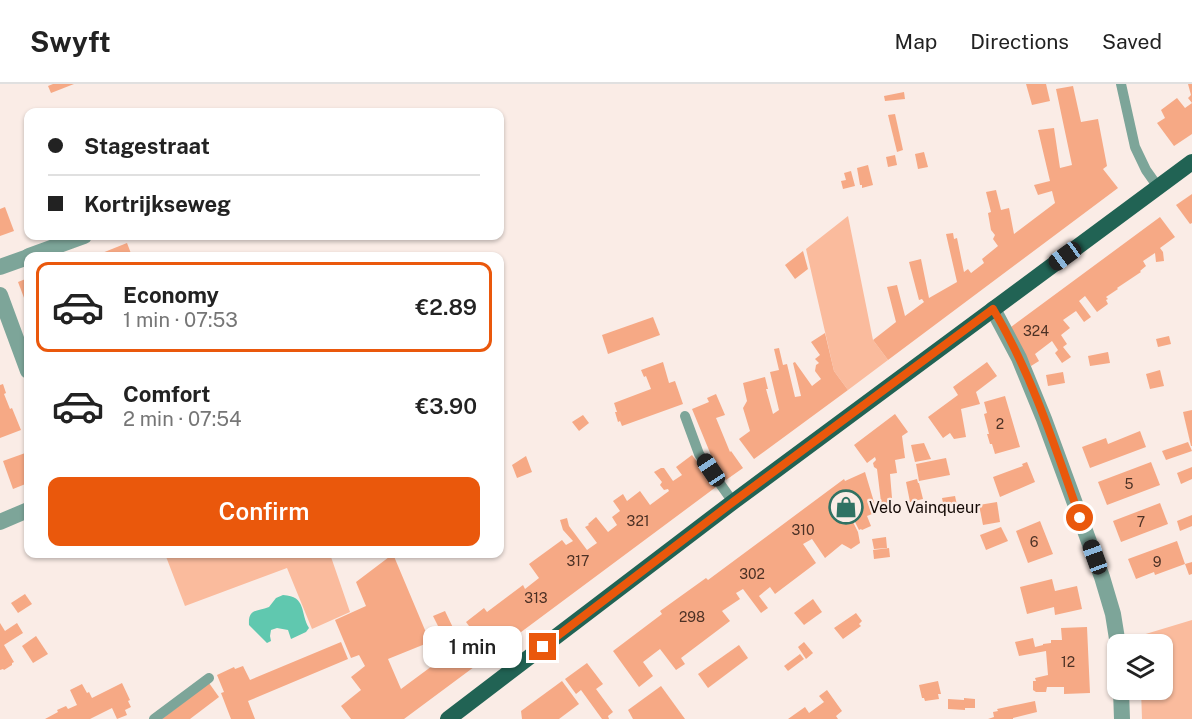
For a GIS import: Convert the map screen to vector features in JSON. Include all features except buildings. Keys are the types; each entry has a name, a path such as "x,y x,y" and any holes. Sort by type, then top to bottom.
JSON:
{"main road":[{"path":"448,719 733,502 1192,162"}],"street":[{"path":"42,252 74,240"},
{"path":"0,267 24,259"},
{"path":"0,295 24,360"},
{"path":"993,309 1019,358 1044,419 1102,577 1116,634"},
{"path":"0,522 24,512"},
{"path":"1121,700 1122,719"}],"lane":[{"path":"1121,84 1136,147 1146,170 1158,187"},
{"path":"686,416 699,454 733,502"},
{"path":"154,719 209,678"}],"shaded area":[{"path":"848,216 873,340 888,360 848,390 834,371 806,249"},
{"path":"167,558 331,558 350,612 312,629 287,568 185,606"},
{"path":"283,595 291,596 299,602 309,628 306,632 291,639 288,630 277,628 271,630 271,641 267,643 249,625 250,616 254,612 269,607 276,598"},
{"path":"1192,620 1192,719 1142,719 1141,700 1173,700 1173,634 1146,634"}],"place":[{"name":"Velo Vainqueur","path":"846,507"}],"route":[{"path":"543,647 733,502 993,309 1019,358 1036,398 1080,518"}]}
